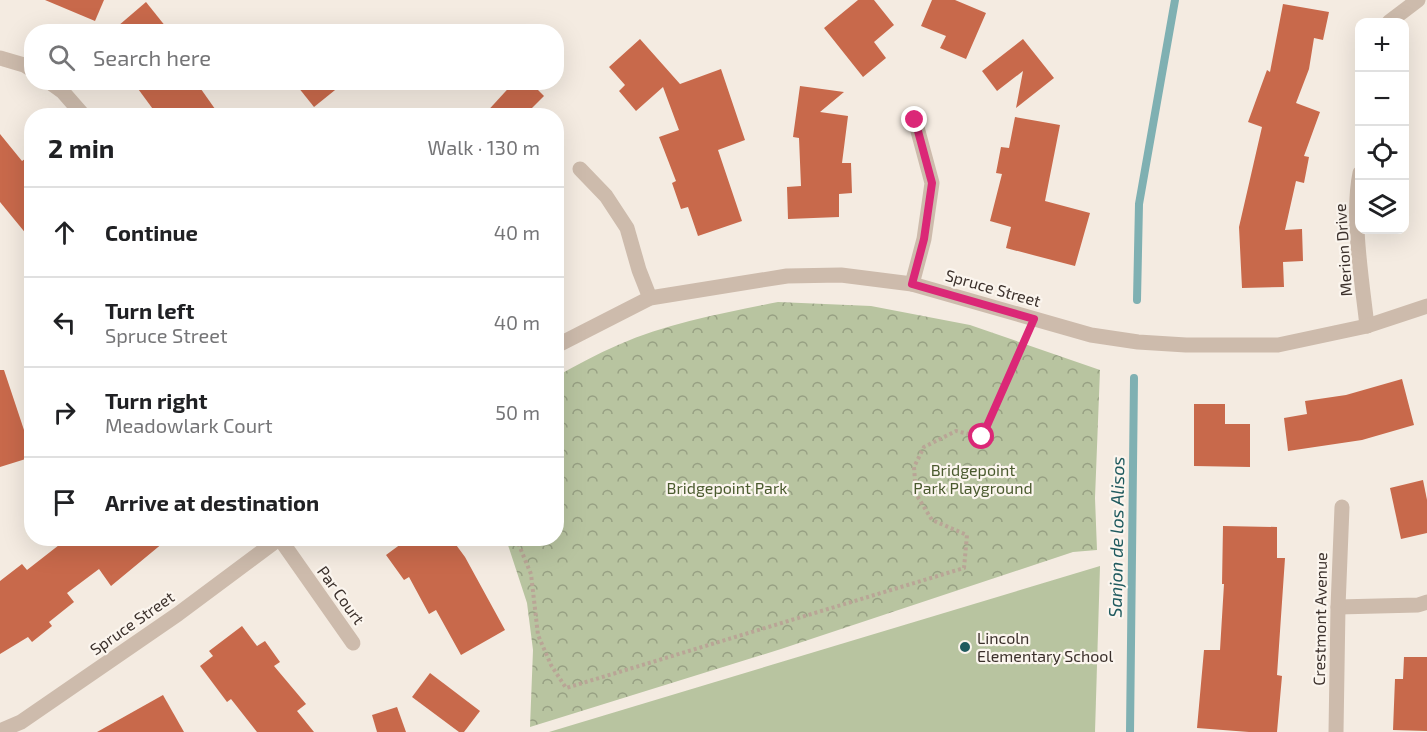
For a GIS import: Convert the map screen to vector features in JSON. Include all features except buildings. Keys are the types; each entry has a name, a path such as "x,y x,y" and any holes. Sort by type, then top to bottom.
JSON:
{"street":[{"path":"1394,18 1418,0"},
{"path":"0,58 24,65"},
{"path":"60,90 77,108"},
{"path":"912,284 924,239 932,183 915,120"},
{"path":"580,169 606,196 627,228 639,270 651,298"},
{"name":"Merion Drive","path":"1358,180 1356,189 1360,265 1367,326"},
{"name":"Spruce Street","path":"564,342 651,298 787,276 841,275 912,284 1091,334 1138,342 1186,345 1278,345 1367,326 1427,306"},
{"name":"Crestmont Avenue","path":"1336,732 1342,507"},
{"name":"Spruce Street","path":"0,731 24,727 270,546"},
{"name":"Par Court","path":"285,546 353,643"},
{"path":"1338,607 1427,603"}],"path":[{"path":"519,546 531,574 538,634 551,665 566,688 964,568 967,535 932,520 916,494 914,467 924,447 956,431 982,437 1034,319"}],"green space":[{"name":"Bridgepoint Park","path":"778,302 871,306 970,325 1100,370 1095,498 1097,550 1073,552 781,649 530,727 533,650 527,603 508,546 564,546 564,372 610,348 637,337 696,319"},
{"name":"Lincoln Elementary School","path":"1100,566 1095,732 549,732"}],"waterway":[{"name":"Sanjon de los Alisos","path":"1137,300 1139,204 1175,0"},
{"name":"Sanjon de los Alisos","path":"1130,732 1134,378"}],"place":[{"name":"Lincoln Elementary School","path":"965,647"}],"route":[{"path":"915,120 932,183 924,239 912,284 1034,319 982,437"}],"park label":[{"name":"Bridgepoint Park Playground","path":"973,479"}]}
